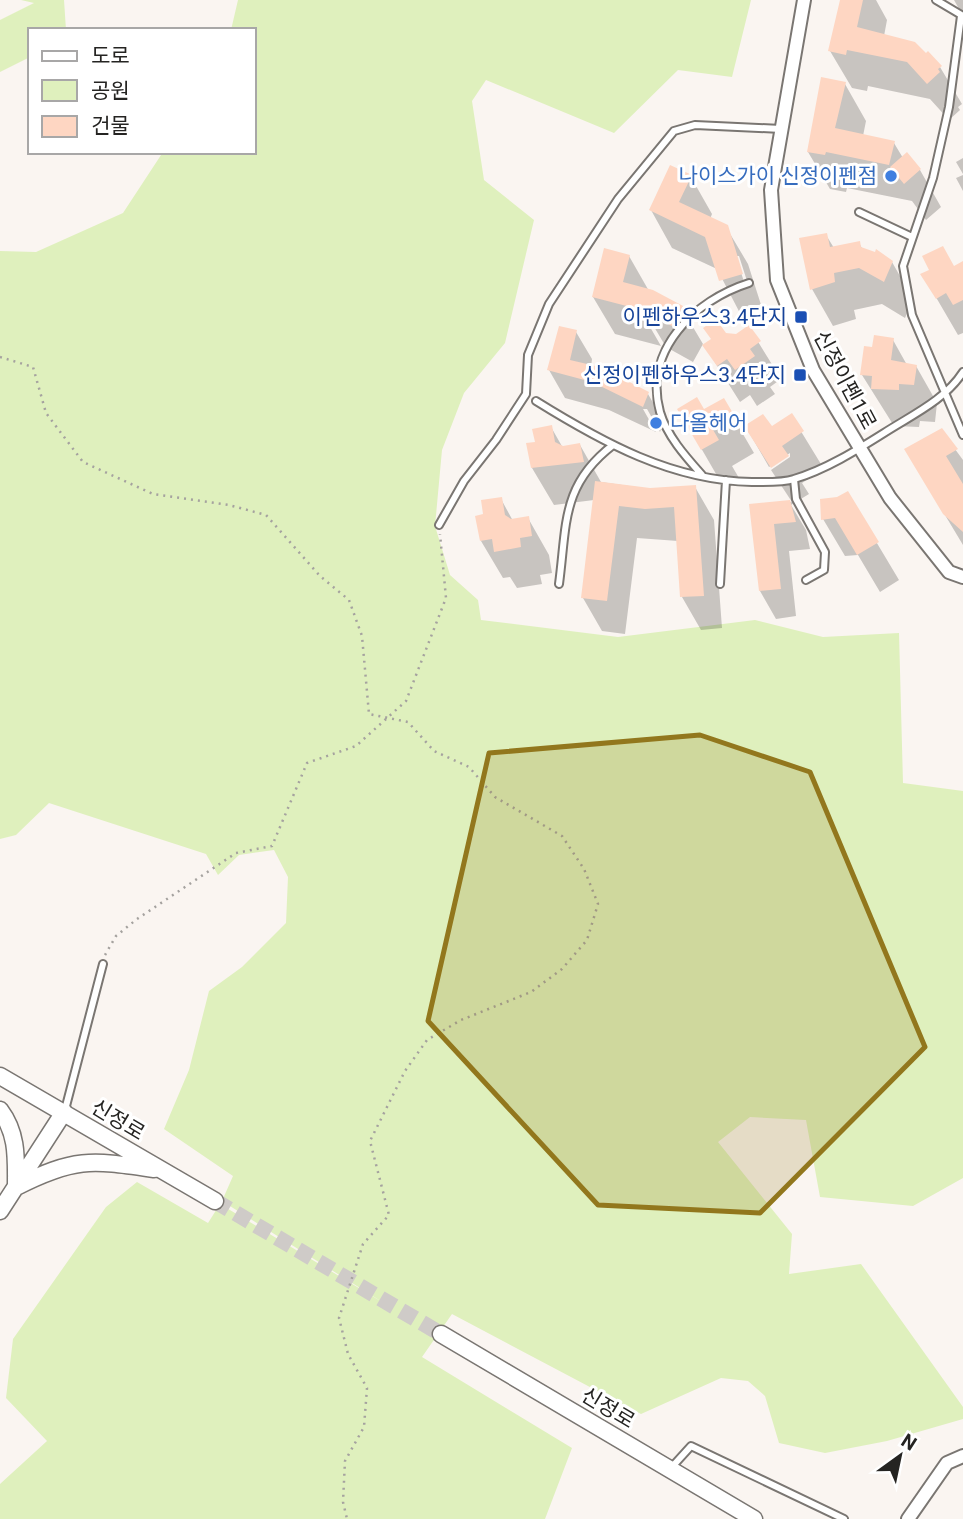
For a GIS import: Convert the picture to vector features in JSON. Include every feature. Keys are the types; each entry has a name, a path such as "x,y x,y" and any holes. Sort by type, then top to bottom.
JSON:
{"main road":[{"name":"신정로","path":"0,1076 215,1201"},
{"path":"0,1110 13,1130 16,1187"},
{"path":"0,1211 64,1112"},
{"path":"16,1187 55,1168 73,1163 162,1170"},
{"name":"신정로","path":"441,1334 754,1519"}],"street":[{"name":"신정이펜1로","path":"804,0 771,190 776,280 813,369 890,498 949,572 963,577"},
{"path":"908,1519 947,1463 963,1456"}],"lane":[{"path":"936,0 962,16 951,93 933,178 903,266 912,315 963,435"},
{"path":"439,525 464,481 496,440 526,394 528,355 549,304 618,199 674,131 695,125 781,129"},
{"path":"859,212 912,237"},
{"path":"703,476 682,452 660,413 657,396 661,365 672,338 687,318 720,293 749,283"},
{"path":"536,401 642,459 726,481 794,479 860,448 945,395 963,372"},
{"path":"559,584 575,486 585,469 613,445"},
{"path":"794,479 796,499 825,552 824,570 806,580"},
{"path":"720,584 726,481"},
{"path":"64,1112 103,964"},
{"path":"670,1469 691,1446 844,1519"}],"path":[{"path":"0,357 33,367 46,413 83,463 153,494 229,505 266,515 320,576 348,600 362,636 369,714 408,722 434,751 469,767 495,797 562,836 584,869 598,904 587,940 562,970 531,992 472,1015 427,1040 386,1105 370,1142 389,1215 363,1244 339,1318 348,1354 367,1388 364,1427 345,1461 343,1502 347,1519"},
{"path":"103,964 116,936 137,919 236,853 272,846 307,762 356,746 406,701 446,598 439,525"}],"highlighted area":[{"path":"700,735 810,772 925,1047 760,1213 598,1205 428,1021 489,753"}],"green space":[{"path":"21,0 64,0 66,28 28,28 28,58 0,72 0,20 34,3"},
{"path":"238,0 751,0 732,77 678,70 614,133 486,80 472,101 484,180 534,220 505,343 464,393 442,450 435,526 450,575 478,600 481,620 618,637 755,620 823,637 899,633 903,783 963,791 963,1178 913,1206 820,1197 806,1120 750,1117 718,1142 792,1234 789,1274 861,1264 963,1407 963,1419 887,1441 825,1453 779,1443 765,1396 748,1381 721,1378 641,1414 452,1314 422,1357 572,1448 545,1519 0,1519 0,1484 47,1441 6,1398 13,1339 106,1207 137,1182 208,1223 220,1204 387,1305 222,1201 233,1176 164,1129 189,1070 209,991 242,967 286,923 288,877 274,850 239,855 218,875 206,854 49,803 16,835 0,839 0,251 36,252 123,213 162,154 256,154 256,28 231,28"}],"building":[{"path":"840,0 863,0 857,27 915,42 942,66 938,69 940,72 927,84 907,62 847,50 846,55 828,51"},
{"path":"821,77 846,82 835,128 895,141 889,165 826,152 825,155 807,152"},
{"path":"907,152 921,169 904,184 890,167"},
{"path":"670,165 692,175 679,202 728,225 743,274 719,281 705,237 649,210"},
{"path":"827,233 830,247 860,241 861,247 875,252 876,249 893,261 884,282 859,268 834,273 835,282 810,290 799,238"},
{"path":"943,246 954,266 963,261 963,300 953,305 946,293 936,299 920,274 929,270 922,256"},
{"path":"604,248 630,255 623,282 653,290 683,306 672,326 642,310 592,297"},
{"path":"716,319 726,333 736,334 749,325 761,341 750,349 755,356 735,370 727,359 717,366 702,345 711,339 703,328"},
{"path":"559,326 577,330 570,360 600,367 649,392 643,407 592,382 547,370"},
{"path":"874,335 894,338 891,360 917,365 914,385 899,384 899,390 871,389 872,376 860,375 864,346 872,347"},
{"path":"697,397 704,409 724,398 734,415 712,428 719,440 701,450 677,409"},
{"path":"792,413 804,431 782,446 789,456 771,468 744,426 763,414 772,426"},
{"path":"552,425 555,442 563,446 580,443 584,462 531,468 526,443 535,442 532,429"},
{"path":"942,428 958,449 946,456 963,484 963,532 943,514 904,449"},
{"path":"595,481 650,488 696,485 704,596 680,597 674,507 645,509 619,506 607,601 581,598"},
{"path":"848,491 879,542 857,555 835,518 821,520 820,499 837,497"},
{"path":"502,497 505,515 511,519 529,516 532,536 520,538 521,547 494,552 492,539 480,541 475,516 483,514 481,500"},
{"path":"790,500 796,522 774,524 781,589 759,591 749,504"}],"tunnel":[{"path":"215,1201 441,1334"}],"place":[{"name":"나이스가이 신정이펜점","path":"891,176"},
{"name":"이펜하우스3.4단지","path":"801,317"},
{"name":"신정이펜하우스3.4단지","path":"800,375"},
{"name":"다올헤어","path":"656,423"}]}
